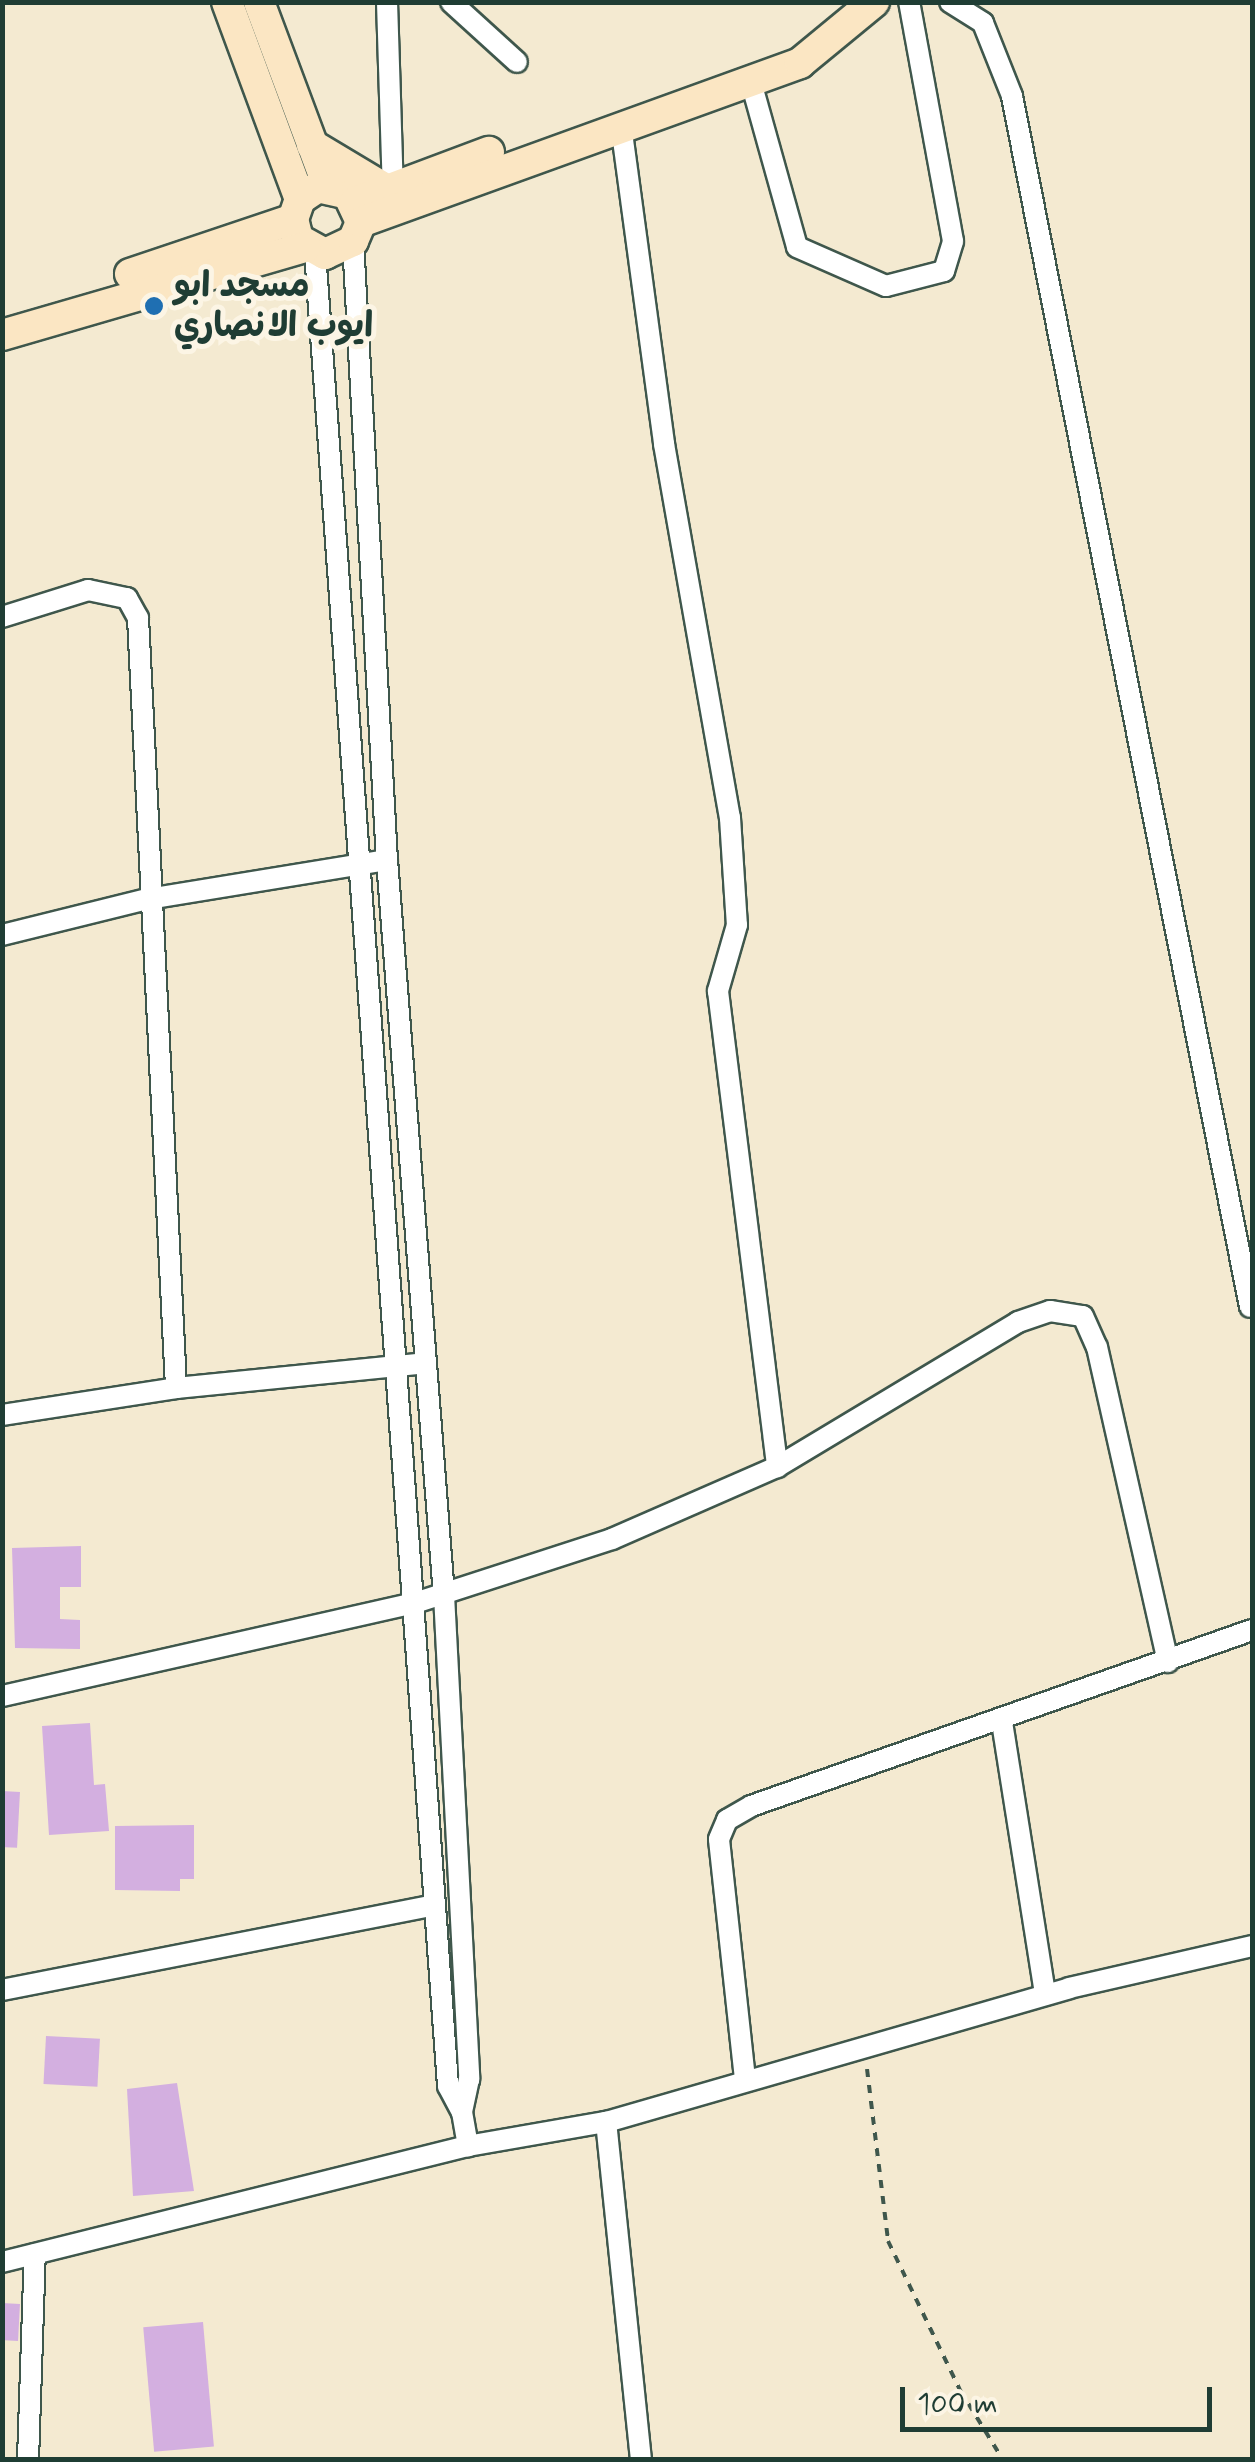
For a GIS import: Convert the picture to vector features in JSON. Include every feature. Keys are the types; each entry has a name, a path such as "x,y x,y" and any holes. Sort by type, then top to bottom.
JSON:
{"street":[{"path":"227,2 299,152 349,213 387,860 444,1595 469,2080 462,2112"},
{"path":"259,2 299,152 286,215 310,249 448,2086 462,2112 468,2146"},
{"path":"387,2 390,194"},
{"path":"450,2 517,62"},
{"path":"299,152 390,194 621,125 800,63 874,2"},
{"path":"751,82 797,246 886,286 944,271 953,241 909,2"},
{"path":"950,2 983,24 1012,96 1250,1307"},
{"path":"2,319 286,215 349,213 390,194 837,33"},
{"path":"621,125 664,444 730,818 737,925 718,991 777,1467"},
{"path":"286,215 299,152"},
{"path":"2,335 310,249 336,253 349,213"},
{"path":"2,617 88,590 113,592 132,608 176,1388"},
{"path":"2,934 148,899 387,860"},
{"path":"2,1696 414,1603 612,1539 777,1467 1018,1322 1050,1310 1083,1316 1112,1399 1168,1662"},
{"path":"2,1415 176,1388 425,1363"},
{"path":"744,2079 719,1838 727,1820 750,1806 1002,1722 1252,1630"},
{"path":"1002,1722 1045,1995"},
{"path":"2,1990 434,1904"},
{"path":"2,2262 468,2146 606,2122 1045,1995 1252,1946"},
{"path":"606,2122 640,2460"},
{"path":"28,2460 34,2254"}],"path":[{"path":"865,2049 888,2241 960,2390 1003,2460"}],"building":[{"path":"81,1546 81,1587 60,1587 60,1619 80,1620 80,1649 15,1648 12,1548"},
{"path":"90,1723 94,1785 105,1784 109,1831 49,1835 42,1726"},
{"path":"2,1791 20,1792 17,1848 2,1847"},
{"path":"194,1825 194,1879 180,1879 180,1891 115,1890 115,1826"},
{"path":"46,2036 100,2039 97,2087 43,2084"},
{"path":"177,2083 194,2191 133,2196 127,2089"},
{"path":"2,2303 20,2304 18,2341 2,2340"},
{"path":"203,2322 214,2447 154,2452 143,2327"}],"place":[{"name":"مسجد ابو ايوب الانصاري","path":"154,306"}]}
